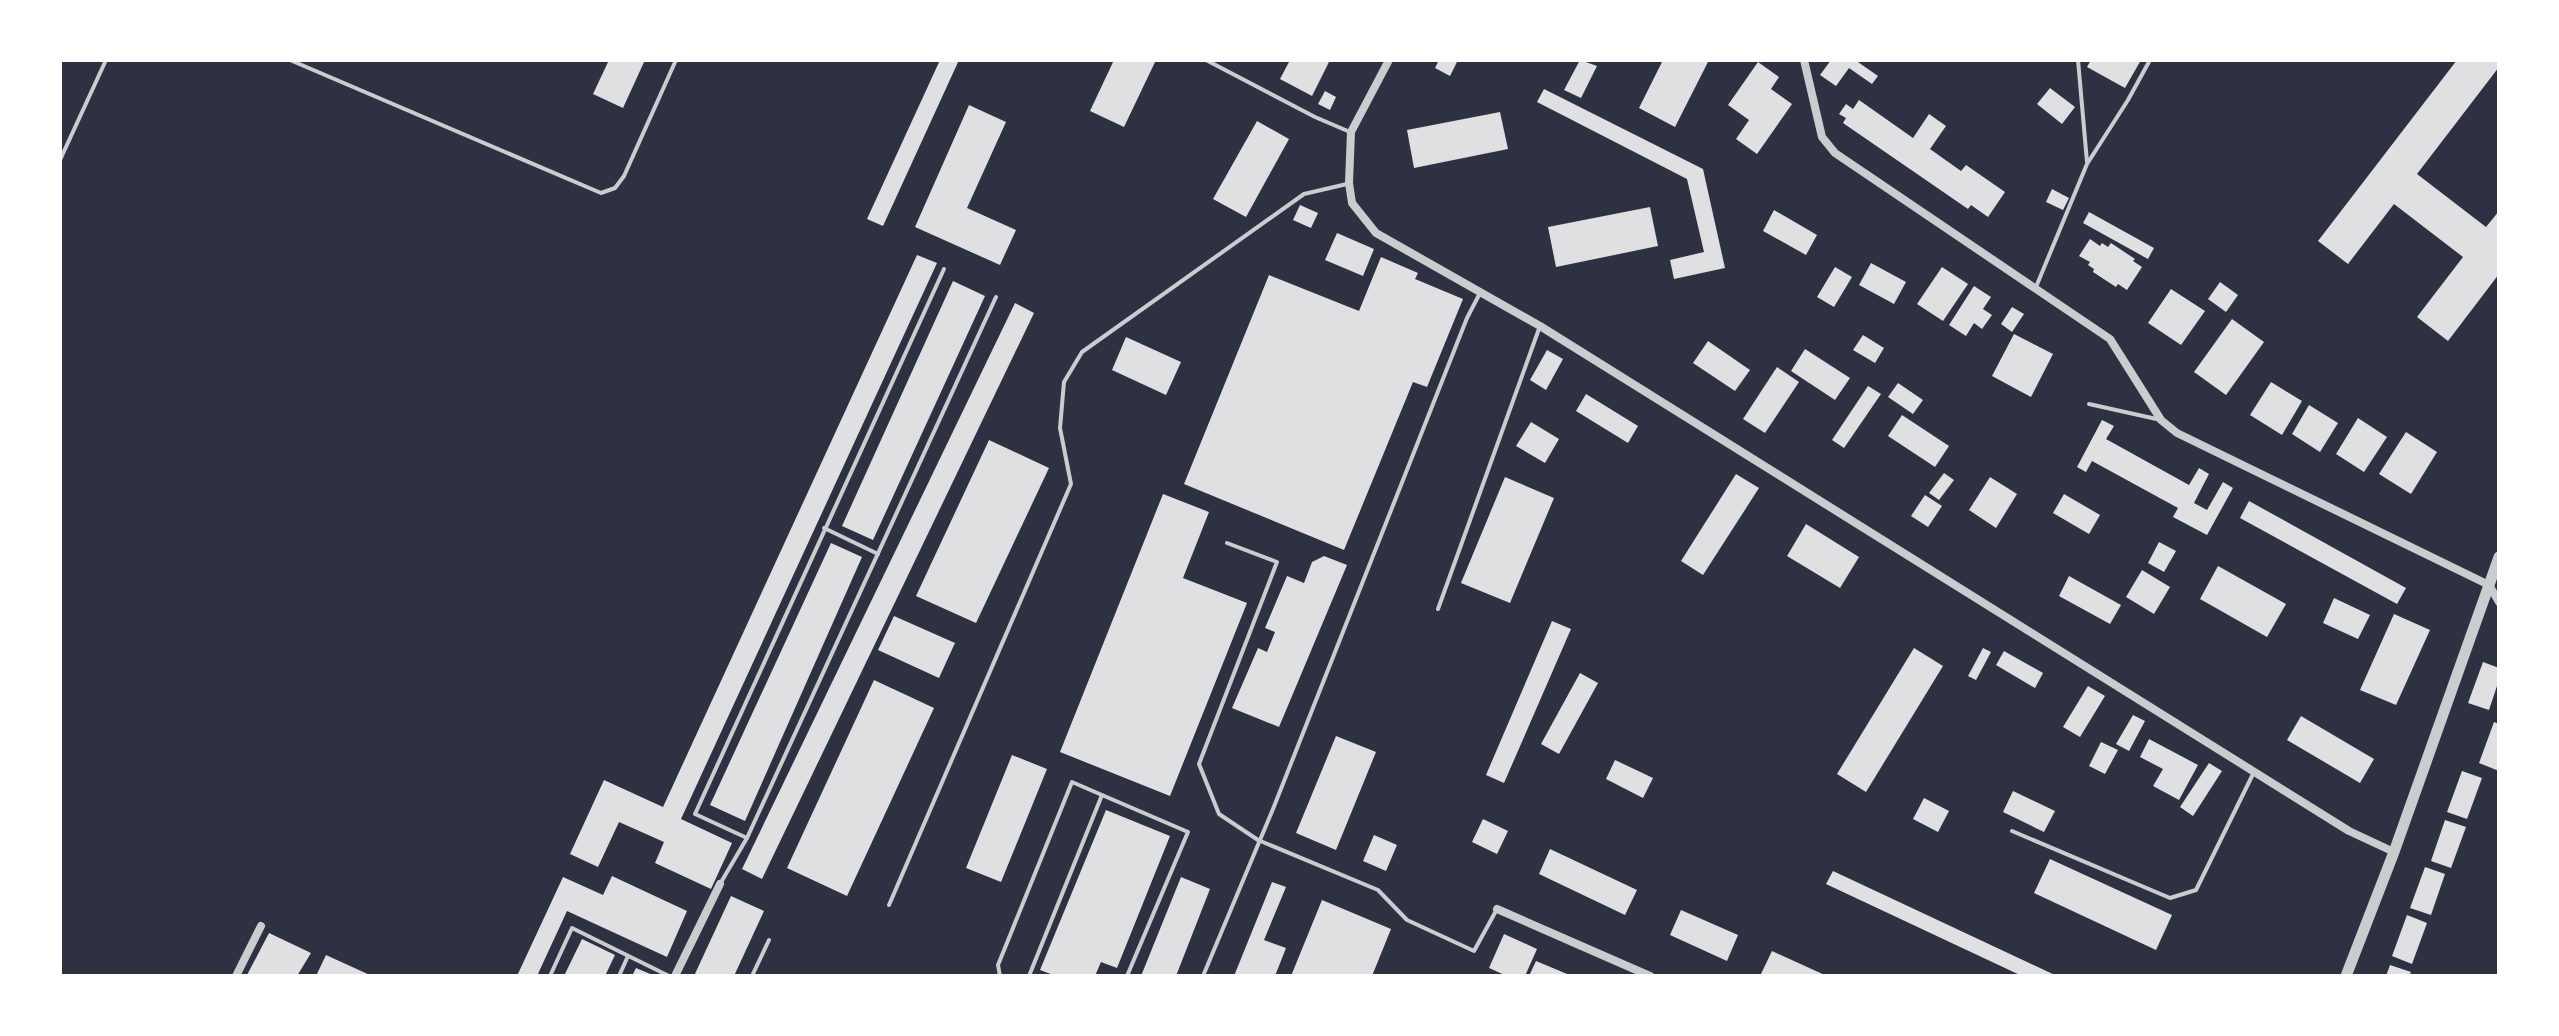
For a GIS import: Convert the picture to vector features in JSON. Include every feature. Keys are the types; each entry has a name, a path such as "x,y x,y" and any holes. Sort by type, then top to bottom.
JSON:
{"street":[{"path":"1389,60 1351,132 1349,183 1352,203 1376,233 1540,326 2349,831 2394,852"},
{"path":"1804,60 1822,137 1835,153 2110,339 2161,420 2177,433 2489,585 2499,602"},
{"path":"2346,976 2394,852 2499,557"},
{"path":"675,976 720,884"},
{"path":"1497,909 1650,976"},
{"path":"236,976 261,926"}],"lane":[{"path":"60,160 106,60"},
{"path":"290,60 601,193 615,188 624,176 676,60"},
{"path":"1206,60 1315,117 1351,132"},
{"path":"2078,60 2087,164"},
{"path":"2036,287 2087,164 2150,60"},
{"path":"889,905 1071,484 1060,428 1064,382 1082,352 1304,194 1349,183"},
{"path":"747,838 695,814 944,269"},
{"path":"1203,976 1279,795 1467,318 1480,293"},
{"path":"720,884 747,838 996,297"},
{"path":"1438,609 1540,326"},
{"path":"2089,404 2161,420"},
{"path":"824,528 878,554"},
{"path":"1227,543 1277,562 1199,764 1219,814 1258,840 1378,890 1407,920 1474,951 1497,909"},
{"path":"2012,831 2170,898 2196,890 2254,772"},
{"path":"1000,976 998,965 1072,782 1188,832 1127,976"},
{"path":"1029,976 1102,795"},
{"path":"550,976 572,928 669,976"},
{"path":"752,976 769,940"},
{"path":"619,976 629,956"}],"building":[{"path":"609,60 645,60 623,108 593,94"},
{"path":"940,60 959,60 883,226 867,219"},
{"path":"1114,60 1156,60 1124,127 1090,111"},
{"path":"1290,60 1330,60 1312,96 1280,79"},
{"path":"1439,60 1458,60 1450,76 1435,68"},
{"path":"1580,60 1597,66 1581,98 1564,90"},
{"path":"1663,60 1709,60 1675,127 1639,108"},
{"path":"1831,60 1855,60 1878,76 1872,84 1849,68 1836,86 1820,75"},
{"path":"2091,60 2141,60 2125,88 2087,67"},
{"path":"2457,60 2499,60 2499,67 2417,174 2486,227 2499,211 2499,274 2448,341 2417,317 2463,257 2394,204 2348,264 2318,241"},
{"path":"1758,62 1779,77 1771,89 1792,104 1757,154 1736,139 1749,120 1728,105"},
{"path":"2050,88 2075,107 2062,124 2037,104"},
{"path":"1544,89 1703,169 1725,268 1674,279 1670,260 1704,252 1687,179 1537,102"},
{"path":"1325,91 1336,97 1330,110 1318,104"},
{"path":"1859,100 1913,138 1929,114 1946,126 1930,149 1961,171 1966,165 2005,192 1988,217 1971,205 1968,209 1843,123 1846,118 1839,114 1846,104 1853,109"},
{"path":"969,105 1006,122 967,208 1016,230 1000,265 915,227"},
{"path":"1500,112 1508,149 1414,168 1407,130"},
{"path":"1257,121 1289,139 1246,217 1213,199"},
{"path":"2052,189 2069,198 2063,210 2046,202"},
{"path":"1300,205 1318,213 1311,228 1293,220"},
{"path":"1650,207 1658,246 1556,267 1548,227"},
{"path":"1774,210 1817,235 1806,255 1763,231"},
{"path":"2089,212 2154,248 2148,259 2083,223"},
{"path":"1337,233 1374,249 1363,276 1325,260"},
{"path":"2090,239 2100,246 2102,243 2108,247 2111,243 2142,267 2127,290 2118,284 2116,287 2093,272 2094,269 2088,265 2090,262 2079,256"},
{"path":"917,255 937,263 681,819 732,843 711,889 655,863 664,842 619,822 598,867 570,854 604,780 663,807"},
{"path":"1381,257 1418,273 1415,279 1463,299 1427,387 1413,382 1344,550 1184,484 1269,275 1359,311"},
{"path":"1871,263 1906,282 1894,304 1859,285"},
{"path":"1835,267 1852,277 1834,307 1817,297"},
{"path":"1942,267 1968,284 1943,321 1917,304"},
{"path":"953,281 985,296 873,540 842,526"},
{"path":"2220,282 2238,295 2226,312 2208,299"},
{"path":"1974,286 1991,297 1983,309 1992,315 1982,329 1974,323 1966,336 1949,325"},
{"path":"2171,289 2205,311 2181,345 2148,323"},
{"path":"1015,303 1034,313 762,879 742,869"},
{"path":"2012,307 2024,314 2012,332 2001,324"},
{"path":"2232,319 2264,342 2226,395 2194,372"},
{"path":"2014,334 2053,354 2031,397 1992,376"},
{"path":"1863,335 1884,348 1875,363 1853,350"},
{"path":"1126,337 1181,362 1166,395 1112,370"},
{"path":"1708,341 1750,370 1735,391 1693,363"},
{"path":"1805,349 1850,378 1835,400 1791,371"},
{"path":"1547,350 1563,359 1546,390 1530,380"},
{"path":"1777,367 1799,382 1765,433 1743,419"},
{"path":"2271,382 2302,401 2282,435 2250,415"},
{"path":"1898,383 1923,400 1913,414 1888,397"},
{"path":"1868,386 1881,394 1844,448 1832,440"},
{"path":"1586,394 1638,426 1628,443 1576,411"},
{"path":"2309,405 2338,423 2320,452 2292,434"},
{"path":"1902,415 1949,446 1935,467 1888,436"},
{"path":"2358,418 2387,437 2364,472 2336,454"},
{"path":"2102,420 2114,426 2106,439 2189,485 2199,468 2209,474 2194,503 2207,510 2223,482 2233,488 2207,535 2173,517 2178,508 2092,461 2086,472 2077,467"},
{"path":"1531,422 1559,439 1545,463 1516,446"},
{"path":"2406,432 2437,452 2411,494 2379,474"},
{"path":"989,440 1049,468 976,623 916,596"},
{"path":"1944,473 1954,480 1939,500 1929,493"},
{"path":"1736,474 1759,488 1703,575 1681,561"},
{"path":"1505,477 1554,498 1510,603 1461,583"},
{"path":"1990,477 2017,494 1996,528 1969,510"},
{"path":"1163,494 1209,512 1183,578 1247,603 1170,796 1060,752"},
{"path":"2064,494 2100,515 2089,534 2053,513"},
{"path":"1925,495 1942,506 1928,527 1911,516"},
{"path":"2249,501 2406,588 2397,604 2240,518"},
{"path":"1806,524 1859,557 1840,588 1787,556"},
{"path":"2159,542 2176,551 2164,572 2148,563"},
{"path":"831,543 862,557 745,821 710,805"},
{"path":"1324,556 1347,565 1279,727 1232,708 1258,648 1267,652 1275,632 1265,628 1287,576 1304,583 1312,562"},
{"path":"2218,566 2286,604 2267,637 2200,599"},
{"path":"2142,570 2170,587 2154,614 2126,597"},
{"path":"2069,576 2121,605 2110,624 2059,596"},
{"path":"2334,598 2370,615 2358,639 2323,623"},
{"path":"2394,614 2430,630 2396,705 2360,690"},
{"path":"894,616 955,643 939,678 878,650"},
{"path":"1552,621 1571,629 1504,783 1486,775"},
{"path":"1914,648 1943,666 1866,792 1837,774"},
{"path":"1983,648 1991,652 1976,680 1968,676"},
{"path":"2004,651 2043,673 2035,688 1996,665"},
{"path":"2483,662 2499,668 2499,680 2489,710 2468,703"},
{"path":"1580,673 1598,683 1559,754 1541,744"},
{"path":"874,680 934,708 847,896 787,868"},
{"path":"2088,686 2105,696 2080,737 2063,727"},
{"path":"2133,715 2145,721 2129,751 2116,744"},
{"path":"2301,716 2374,759 2360,783 2287,740"},
{"path":"2494,722 2499,724 2499,771 2479,763"},
{"path":"1336,736 1376,752 1336,850 1296,833"},
{"path":"2149,739 2198,765 2179,800 2153,786 2163,769 2140,757"},
{"path":"2101,742 2118,750 2105,774 2089,766"},
{"path":"1012,755 1047,769 1001,882 966,868"},
{"path":"1615,760 1653,778 1643,798 1606,779"},
{"path":"2209,763 2222,771 2193,816 2180,807"},
{"path":"2462,771 2482,778 2467,819 2447,812"},
{"path":"2013,791 2055,811 2044,832 2003,812"},
{"path":"1924,798 1949,811 1938,832 1913,819"},
{"path":"1106,810 1170,836 1117,968 1101,962 1095,976 1056,976 1040,970"},
{"path":"1483,819 1508,831 1497,854 1472,842"},
{"path":"2445,820 2466,827 2451,868 2431,861"},
{"path":"1374,835 1397,845 1386,871 1363,861"},
{"path":"1550,849 1637,890 1625,915 1539,874"},
{"path":"2050,859 2172,915 2156,950 2034,893"},
{"path":"2425,867 2445,874 2431,915 2410,908"},
{"path":"1833,871 2057,976 2022,976 1826,884"},
{"path":"612,876 687,911 667,957 567,911 537,976 517,976 563,877 603,895"},
{"path":"1181,877 1210,889 1176,976 1141,976"},
{"path":"1272,882 1286,887 1264,940 1286,948 1275,976 1234,976"},
{"path":"731,896 764,911 734,976 694,976"},
{"path":"1322,900 1391,929 1372,976 1291,976"},
{"path":"1681,910 1738,935 1727,961 1670,935"},
{"path":"2407,915 2427,923 2412,964 2392,956"},
{"path":"269,933 311,953 297,976 247,975"},
{"path":"1504,934 1537,949 1525,976 1507,976 1489,968"},
{"path":"582,939 615,955 605,976 564,976"},
{"path":"1772,951 1827,976 1760,976"},
{"path":"326,955 372,976 316,976"},
{"path":"1536,961 1572,976 1529,976"},
{"path":"2390,965 2411,972 2409,976 2386,976"},
{"path":"636,968 655,976 632,976"}]}
